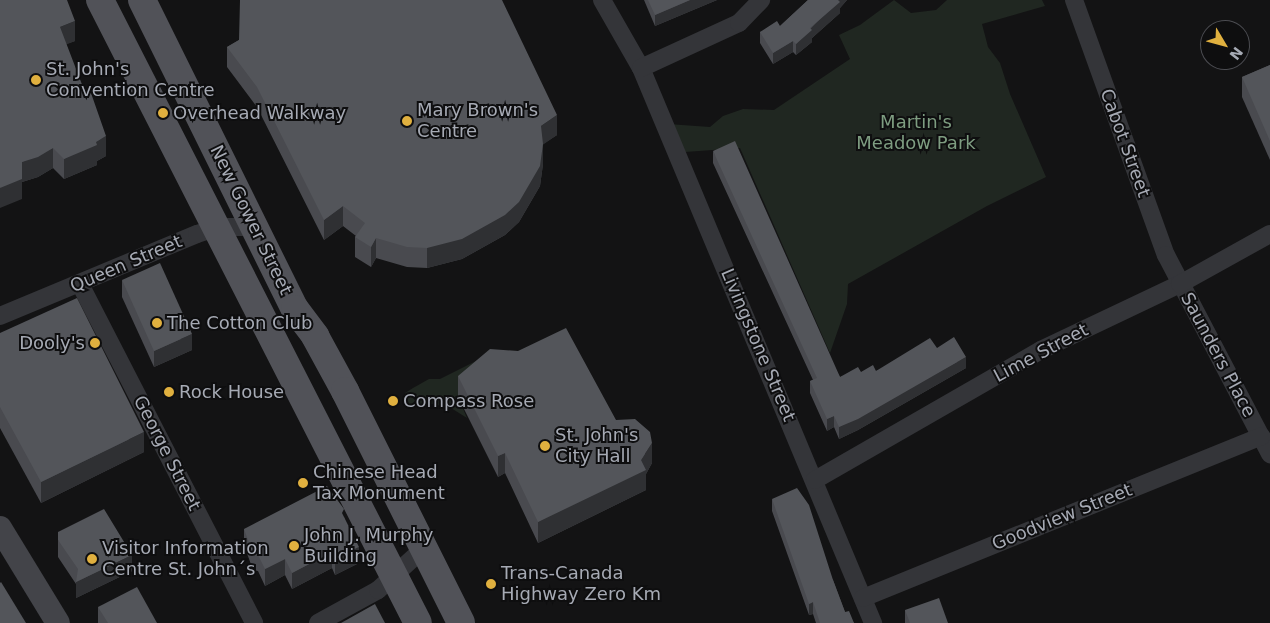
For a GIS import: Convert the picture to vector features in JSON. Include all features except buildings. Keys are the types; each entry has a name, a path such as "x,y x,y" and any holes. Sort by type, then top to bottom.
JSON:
{"main road":[{"name":"New Gower Street","path":"100,0 218,227 418,623"},
{"name":"New Gower Street","path":"142,0 295,309 315,336 345,392 462,623"}],"street":[{"name":"Livingstone Street","path":"602,0 641,68 815,480 873,623"},
{"path":"641,68 739,22 761,0"},
{"name":"Cabot Street","path":"1074,0 1166,255 1180,284"},
{"name":"Queen Street","path":"0,316 218,227 254,227"},
{"name":"Lime Street","path":"815,480 1040,350 1180,284 1270,234"},
{"name":"George Street","path":"80,284 254,623"},
{"name":"Saunders Place","path":"1180,284 1270,454"},
{"name":"Goodview Street","path":"863,598 1261,436"},
{"path":"0,528 58,623"},
{"path":"318,623 368,597 423,549"}],"green space":[{"name":"Martin's Meadow Park","path":"894,0 911,13 936,10 947,0 1042,0 1045,6 982,24 988,47 1000,63 1010,94 1046,177 987,206 848,284 847,304 830,353 740,148 685,152 668,124 710,127 723,116 743,109 774,110 850,59 839,35 860,25"},
{"path":"484,357 458,397 467,418 451,408 433,404 409,404 405,393 429,379 440,379"}],"place":[{"name":"St. John's Convention Centre","path":"36,80"},
{"name":"Overhead Walkway","path":"163,113"},
{"name":"Mary Brown's Centre","path":"407,121"},
{"name":"The Cotton Club","path":"157,323"},
{"name":"Dooly's","path":"95,343"},
{"name":"Rock House","path":"169,392"},
{"name":"Compass Rose","path":"393,401"},
{"name":"St. John's City Hall","path":"545,446"},
{"name":"Chinese Head Tax Monument","path":"303,483"},
{"name":"John J. Murphy Building","path":"294,546"},
{"name":"Visitor Information Centre St. John´s","path":"92,559"},
{"name":"Trans-Canada Highway Zero Km","path":"491,584"}]}
